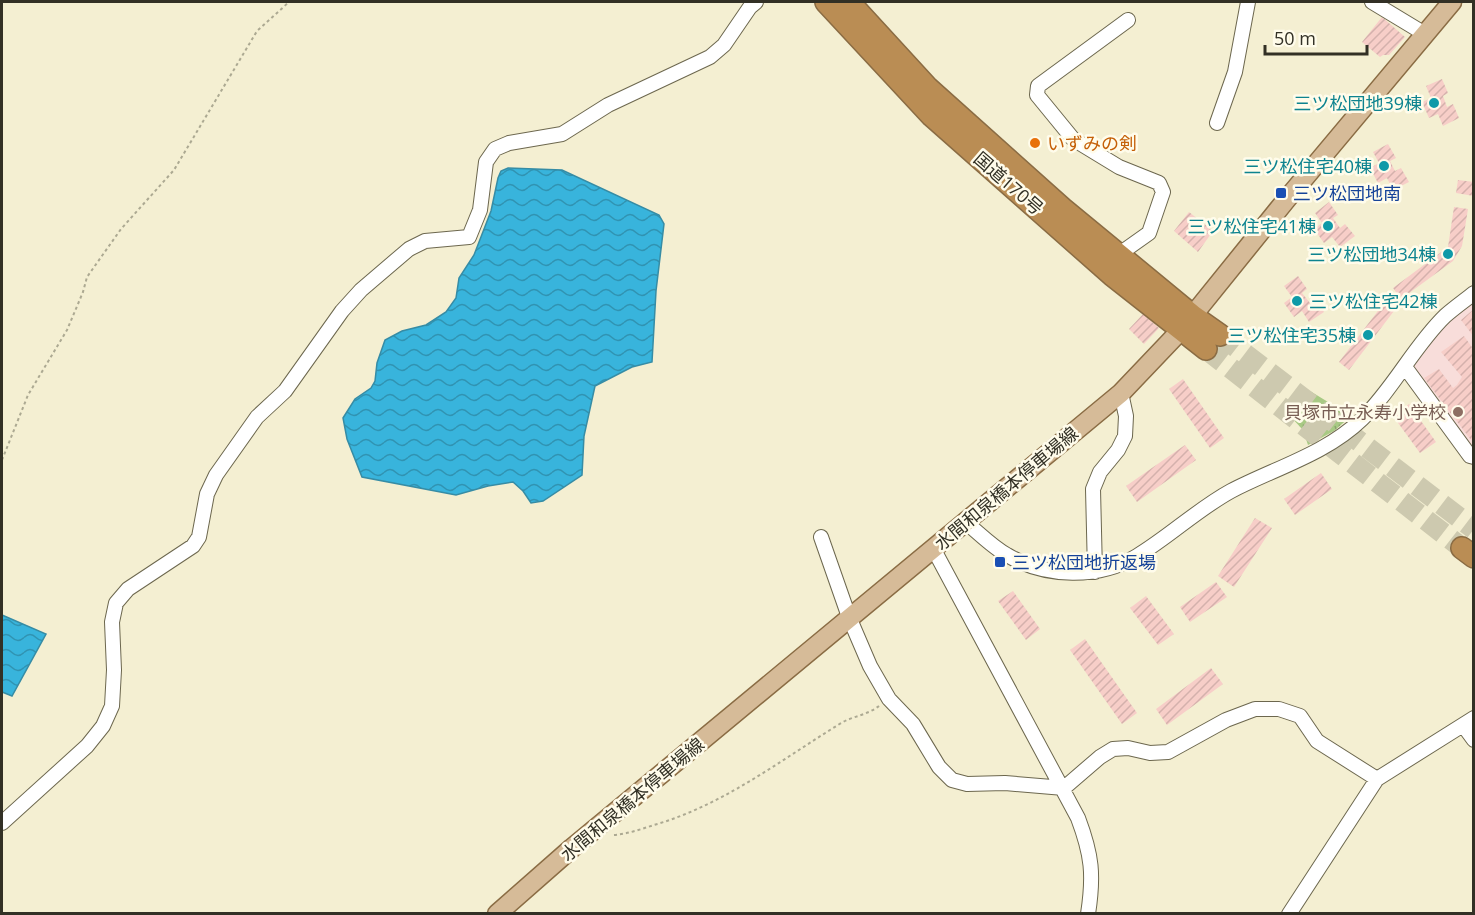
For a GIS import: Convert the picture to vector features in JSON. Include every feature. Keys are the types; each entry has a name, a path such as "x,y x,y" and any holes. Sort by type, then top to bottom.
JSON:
{"highway":[{"name":"国道170号","path":"826,2 932,116 1112,274 1213,342"},
{"name":"国道170号","path":"849,2 928,88 1118,255 1187,323"}],"main road":[{"name":"水間和泉橋本停車場線","path":"497,914 572,848 1121,393 1187,323 1452,2"}],"street":[{"path":"1217,123 1235,72 1248,2"},
{"path":"1372,2 1425,34"},
{"path":"2,823 87,746 103,726 112,706 114,670 112,622 116,603 128,589 193,546 199,537 207,494 216,475 257,417 285,391 342,310 360,290 409,249 425,241 469,237 480,210 486,162 495,149 509,143 562,134 608,105 710,57 724,45 749,3"},
{"path":"1118,255 1149,233 1163,192 1159,183 1119,167 1073,139 1037,95 1038,86 1128,20"},
{"path":"964,521 1006,555 1037,568 1077,574 1113,568 1137,556 1225,495 1258,477 1298,461 1331,442 1361,420 1386,394 1444,317 1473,293"},
{"path":"1405,367 1473,457"},
{"path":"1095,572 1093,489 1100,472 1118,450 1125,436 1126,416 1121,393"},
{"path":"821,537 849,617 870,666 889,699 913,724 939,767 952,780 967,784 1005,783 1064,788 1100,757 1113,749 1128,748 1150,753 1168,752 1226,720 1255,709 1279,709 1300,716 1317,741 1377,779"},
{"path":"933,548 1064,788 1078,818 1091,860 1092,887 1088,914"},
{"path":"1289,914 1377,779 1468,721 1473,740"}],"path":[{"path":"2,460 28,395 67,330 87,277 121,229 174,170 257,31 289,2"},
{"path":"622,834 673,819 723,798 842,722 870,714 889,699"}],"shaded area":[{"name":"貝塚市立永寿小学校","path":"1473,300 1473,456 1411,368 1439,331"}],"green space":[{"path":"1310,391 1351,416 1334,431 1308,445 1303,430 1290,416"}],"water":[{"path":"508,168 562,170 659,215 664,224 656,291 652,362 632,367 595,386 584,436 582,475 543,501 531,503 513,482 456,495 362,477 347,439 343,418 355,399 371,388 375,381 377,363 385,340 402,331 426,325 446,312 456,298 459,278 474,255 491,211 498,178 501,171"},
{"path":"2,615 46,634 12,696 2,692"}],"building":[{"path":"1382,17 1405,37 1389,55 1380,57 1362,42"},
{"name":"三ツ松団地39棟","path":"1442,79 1448,93 1443,96 1447,107 1453,104 1459,118 1443,126 1438,114 1429,118 1422,102 1431,98 1426,86"},
{"name":"三ツ松住宅40棟","path":"1388,144 1396,158 1390,161 1395,171 1401,168 1409,182 1393,190 1387,178 1378,183 1370,168 1379,163 1373,152"},
{"path":"1458,180 1474,182 1474,196 1456,193"},
{"name":"三ツ松住宅41棟","path":"1329,202 1338,215 1333,218 1340,228 1345,224 1355,236 1340,247 1332,237 1324,243 1314,229 1322,223 1315,213"},
{"name":"三ツ松団地34棟","path":"1454,207 1468,209 1462,246 1453,261 1401,299 1393,288 1448,247"},
{"path":"1189,212 1213,231 1198,252 1174,231"},
{"name":"三ツ松住宅42棟","path":"1298,276 1307,289 1302,293 1310,303 1315,299 1324,312 1309,322 1302,311 1294,317 1284,303 1292,297 1284,286"},
{"name":"三ツ松住宅35棟","path":"1387,299 1397,307 1349,370 1339,362"},
{"path":"1474,309 1474,337 1461,320"},
{"path":"1143,314 1159,328 1144,344 1129,329"},
{"path":"1464,336 1474,350 1474,414 1472,415 1474,437 1471,440 1424,378 1439,369 1453,388 1457,385 1462,377 1441,352"},
{"path":"1183,379 1224,438 1210,448 1169,389"},
{"path":"1409,404 1436,442 1420,453 1393,416"},
{"path":"1185,445 1196,460 1137,502 1126,486"},
{"path":"1321,473 1332,489 1295,515 1284,499"},
{"path":"1255,518 1272,528 1234,587 1218,576"},
{"path":"1216,582 1227,597 1190,622 1180,607"},
{"path":"1013,591 1040,629 1026,640 998,601"},
{"path":"1146,596 1174,634 1158,645 1130,608"},
{"path":"1085,639 1137,713 1122,724 1070,650"},
{"path":"1211,668 1223,684 1167,725 1156,709"}],"tunnel":[{"path":"1220,335 1474,529"},
{"path":"1206,349 1462,548"}],"place":[{"name":"三ツ松団地39棟","path":"1434,103"},
{"name":"いずみの剣","path":"1035,143"},
{"name":"三ツ松住宅40棟","path":"1384,166"},
{"name":"三ツ松団地南","path":"1281,193"},
{"name":"三ツ松住宅41棟","path":"1328,226"},
{"name":"三ツ松団地34棟","path":"1448,254"},
{"name":"三ツ松住宅42棟","path":"1297,301"},
{"name":"三ツ松住宅35棟","path":"1368,335"},
{"name":"貝塚市立永寿小学校","path":"1458,412"},
{"name":"三ツ松団地折返場","path":"1000,562"}]}
